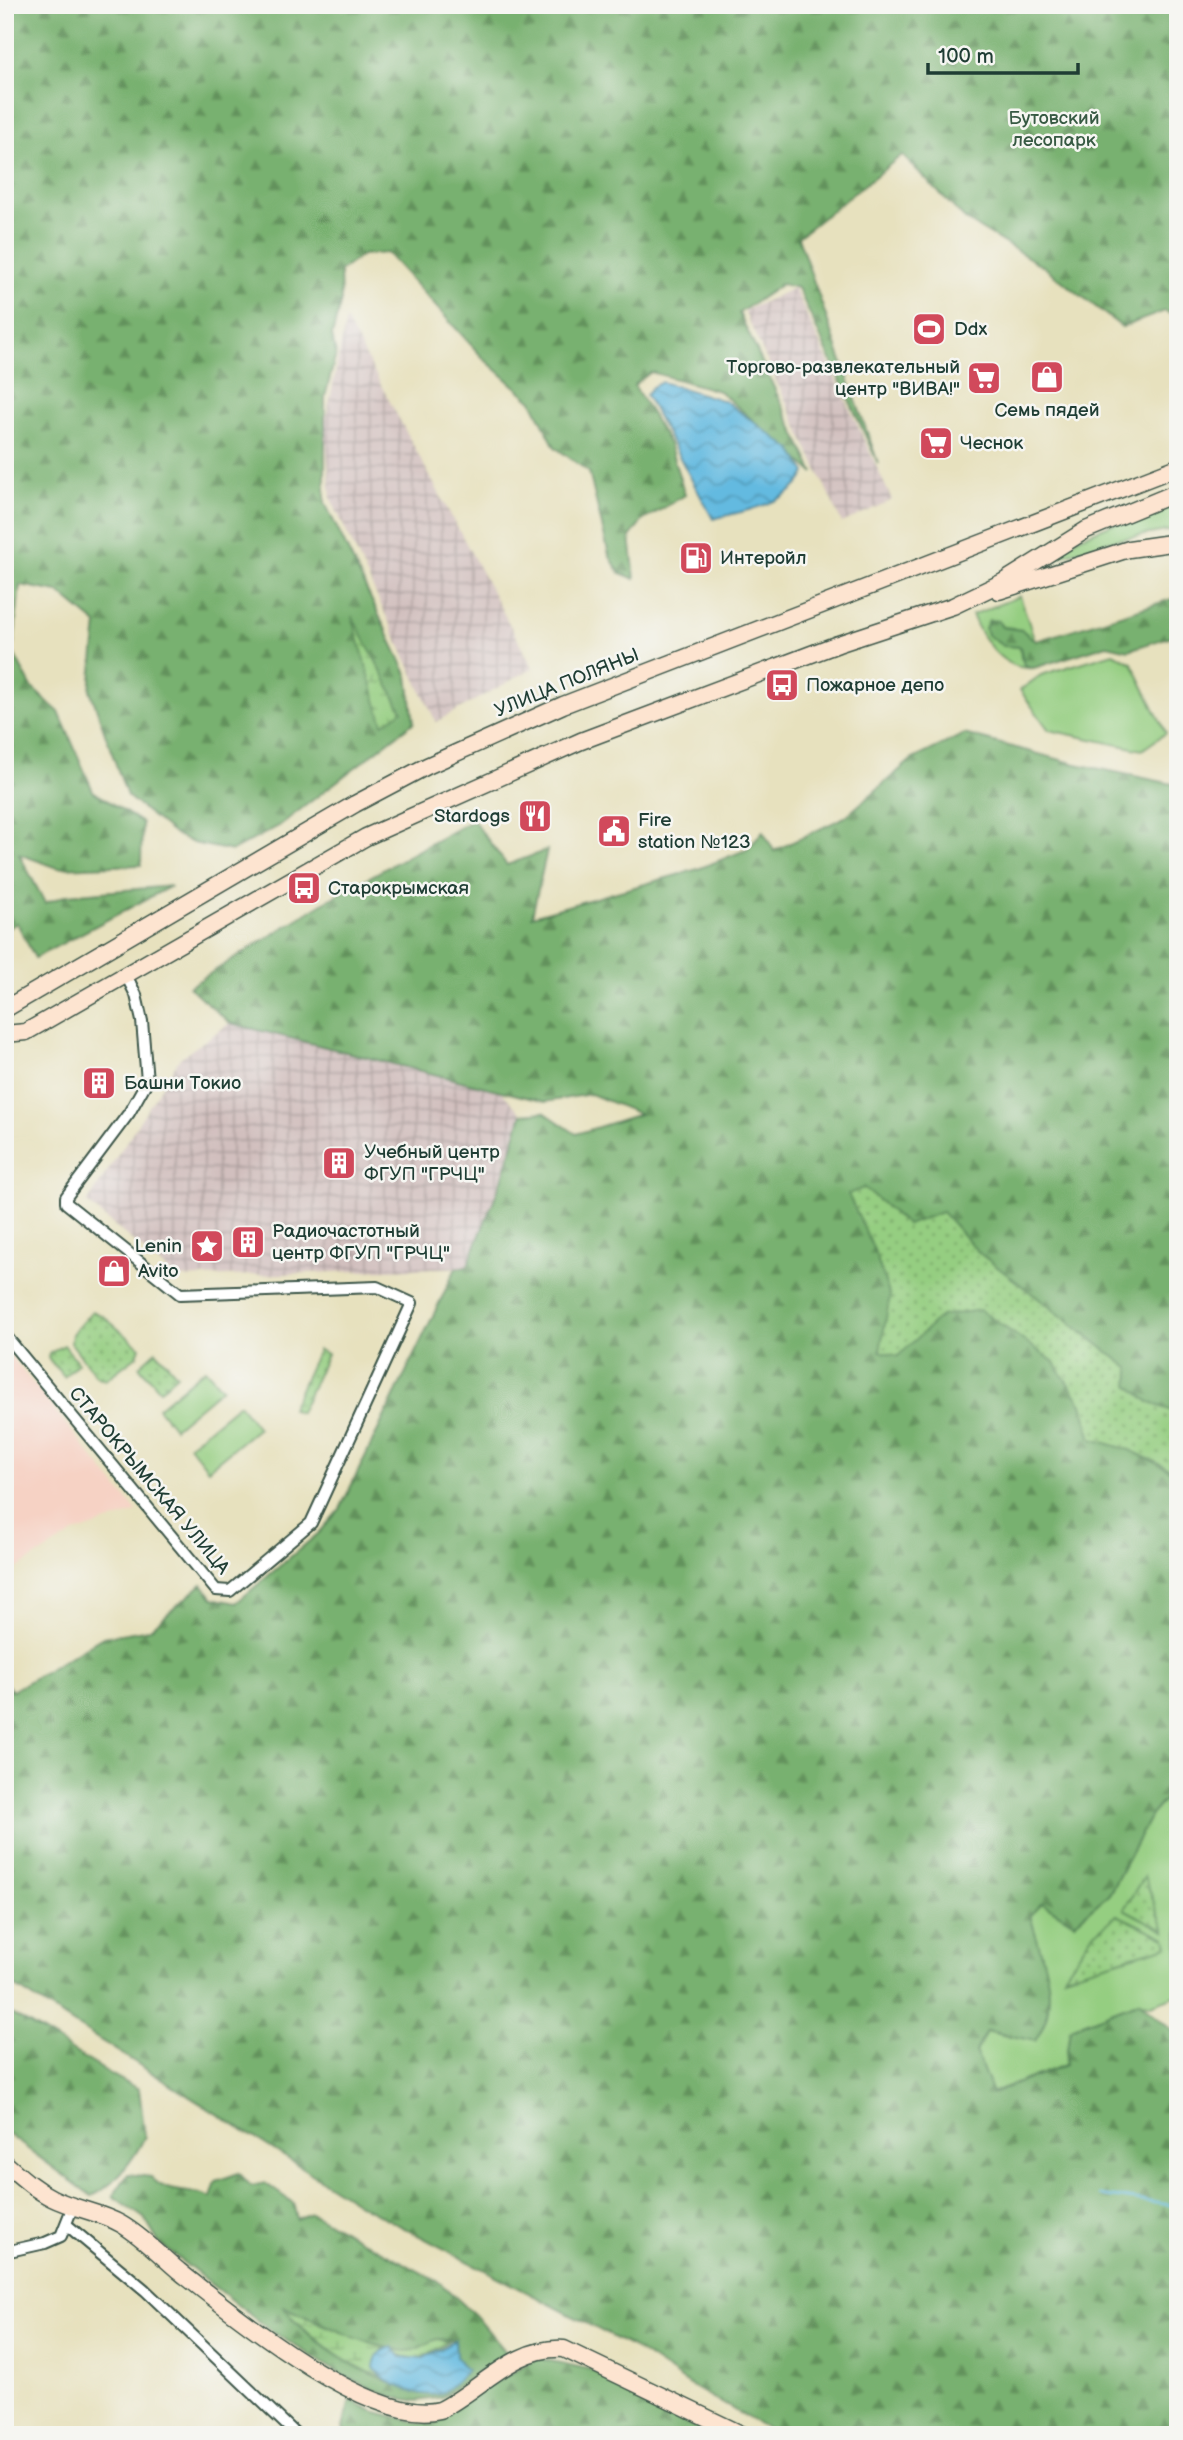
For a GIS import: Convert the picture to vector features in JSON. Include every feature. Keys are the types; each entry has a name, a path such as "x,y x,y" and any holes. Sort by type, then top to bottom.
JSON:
{"main road":[{"name":"УЛИЦА ПОЛЯНЫ","path":"5,1009 355,804 427,766 563,705 1178,467"},
{"path":"953,606 1003,582 1086,530 1178,492"},
{"path":"5,1034 26,1032 366,837 581,741 838,645 953,606 1104,556 1178,542"},
{"path":"5,2163 31,2186 122,2225 246,2324 365,2396 402,2409 429,2413 440,2410 534,2350 564,2349 743,2435"}],"street":[{"name":"СТАРОКРЫМСКАЯ УЛИЦА","path":"5,1335 216,1590 230,1591 311,1522 412,1303 377,1287 180,1294 66,1203 66,1197 130,1113 147,1081 142,1021 135,995 125,975"},
{"path":"5,2252 46,2243 61,2236 73,2206"},
{"path":"66,2225 145,2290 297,2435"}],"shaded area":[{"path":"794,288 892,500 842,523 744,311"},
{"path":"346,320 533,668 436,722 331,499 325,424"},
{"path":"230,1023 501,1091 522,1114 503,1177 467,1267 177,1278 87,1203 180,1058"},
{"path":"5,1349 137,1512 74,1533 5,1576"}],"green space":[{"name":"Бутовский лесопарк","path":"5,5 1178,5 1178,318 1165,311 1122,327 1044,267 966,220 902,155 798,237 878,463 798,288 782,284 739,313 814,473 719,391 651,372 634,385 669,444 685,495 642,521 630,537 635,579 620,573 609,555 589,472 555,447 532,401 484,359 387,253 362,255 340,271 341,301 332,336 336,354 325,397 325,503 408,676 414,722 279,826 232,851 193,843 174,834 127,796 90,690 97,624 58,592 20,585 13,652 32,688 59,712 93,791 142,823 141,865 58,868 19,854 45,903 67,895 171,886 35,958 17,923 5,930"},
{"path":"1178,497 1178,529 1115,540 1047,560 1078,538"},
{"path":"1020,596 1035,641 1013,628 1002,627 998,621 1012,644 1020,647 1021,658 1029,668 1004,660 988,644 972,615"},
{"path":"1178,597 1178,634 1129,650 1107,645 1034,668 1024,666 1020,647 1003,646 987,635 985,628 989,620 998,621 1002,627 1022,630 1036,641"},
{"path":"352,616 402,711 383,724"},
{"path":"1113,653 1132,663 1166,733 1142,750 1049,730 1020,690 1041,675"},
{"path":"964,734 1076,764 1178,785 1178,1413 1150,1403 1129,1385 1130,1369 979,1253 942,1212 907,1225 864,1188 874,1250 890,1296 898,1356 941,1315 980,1310 1053,1361 1082,1404 1092,1439 1130,1450 1171,1470 1178,1466 1178,1784 1151,1815 1109,1894 1074,1923 1042,1903 1030,1915 1048,1979 1049,1994 1048,2010 1035,2041 986,2031 976,2052 992,2093 1065,2065 1070,2028 1139,2001 1178,2035 1178,2435 778,2435 690,2385 636,2349 364,2207 5,1980 5,1682 12,1691 103,1637 150,1629 202,1584 213,1598 236,1603 320,1532 340,1509 456,1268 467,1267 503,1177 522,1114 544,1112 576,1134 640,1114 591,1094 545,1102 230,1023 189,987 326,901 473,820 507,865 547,850 532,916 698,869 748,849 763,831 774,851 845,817 911,760"},
{"path":"864,1188 907,1225 942,1212 979,1253 1130,1369 1129,1385 1150,1403 1178,1413 1178,1466 1172,1470 1130,1450 1092,1439 1082,1404 1053,1361 980,1310 941,1316 898,1356 880,1351 890,1296 874,1250 848,1194"},
{"path":"92,1311 103,1316 140,1347 137,1356 105,1380 96,1376 71,1343 72,1334"},
{"path":"64,1345 78,1363 64,1377 48,1358 49,1354"},
{"path":"318,1350 327,1354 300,1413 291,1409"},
{"path":"156,1351 177,1375 160,1390 139,1366"},
{"path":"205,1369 222,1388 174,1428 158,1408"},
{"path":"239,1404 258,1428 208,1469 189,1445"},
{"path":"1178,1784 1178,1995 1151,2005 1139,2001 1065,2065 991,2093 976,2052 986,2031 1011,2037 1039,1948 1030,1915 1042,1903 1074,1923 1109,1894 1151,1815"},
{"path":"1144,1876 1165,1931 1124,1909"},
{"path":"1117,1915 1166,1938 1168,1946 1064,1976 1092,1935"},
{"path":"5,2011 139,2089 145,2136 123,2171 108,2186 92,2196 5,2132"},
{"path":"239,2173 251,2186 265,2183 293,2203 297,2219 311,2213 439,2282 475,2315 507,2353 442,2397 417,2401 391,2397 342,2375 268,2329 159,2243 144,2218 113,2196 128,2174 151,2177 172,2190 211,2198 216,2181","holes":["284,2307 357,2339 402,2351 412,2351 438,2339 455,2341 456,2357 464,2374 428,2394 388,2381 330,2351 297,2323"]},
{"path":"283,2306 348,2335 387,2348 413,2350 438,2339 448,2342 417,2358 405,2357 383,2349 376,2362 380,2377 327,2348"},
{"path":"537,2358 593,2370 669,2415 709,2435 346,2435 343,2428 350,2400 373,2411 424,2424"}],"water":[{"path":"662,382 725,401 792,450 806,472 800,483 779,499 713,519 646,395 652,387"},
{"path":"455,2341 456,2357 467,2370 444,2392 416,2393 386,2380 374,2368 379,2354 388,2348 392,2347 401,2357 422,2359"}],"waterway":[{"path":"1099,2195 1178,2206"}],"place":[{"name":"Ddx","path":"929,329"},
{"name":"Семь пядей","path":"1047,377"},
{"name":"Торгово-развлекательный центр \"ВИВА!\"","path":"984,378"},
{"name":"Чеснок","path":"936,443"},
{"name":"Интеройл","path":"696,558"},
{"name":"Пожарное депо","path":"782,685"},
{"name":"Stardogs","path":"535,816"},
{"name":"Fire station №123","path":"614,831"},
{"name":"Старокрымская","path":"304,888"},
{"name":"Башни Токио","path":"99,1083"},
{"name":"Учебный центр ФГУП \"ГРЧЦ\"","path":"339,1163"},
{"name":"Радиочастотный центр ФГУП \"ГРЧЦ\"","path":"248,1242"},
{"name":"Lenin","path":"207,1246"},
{"name":"Avito","path":"114,1271"}]}
